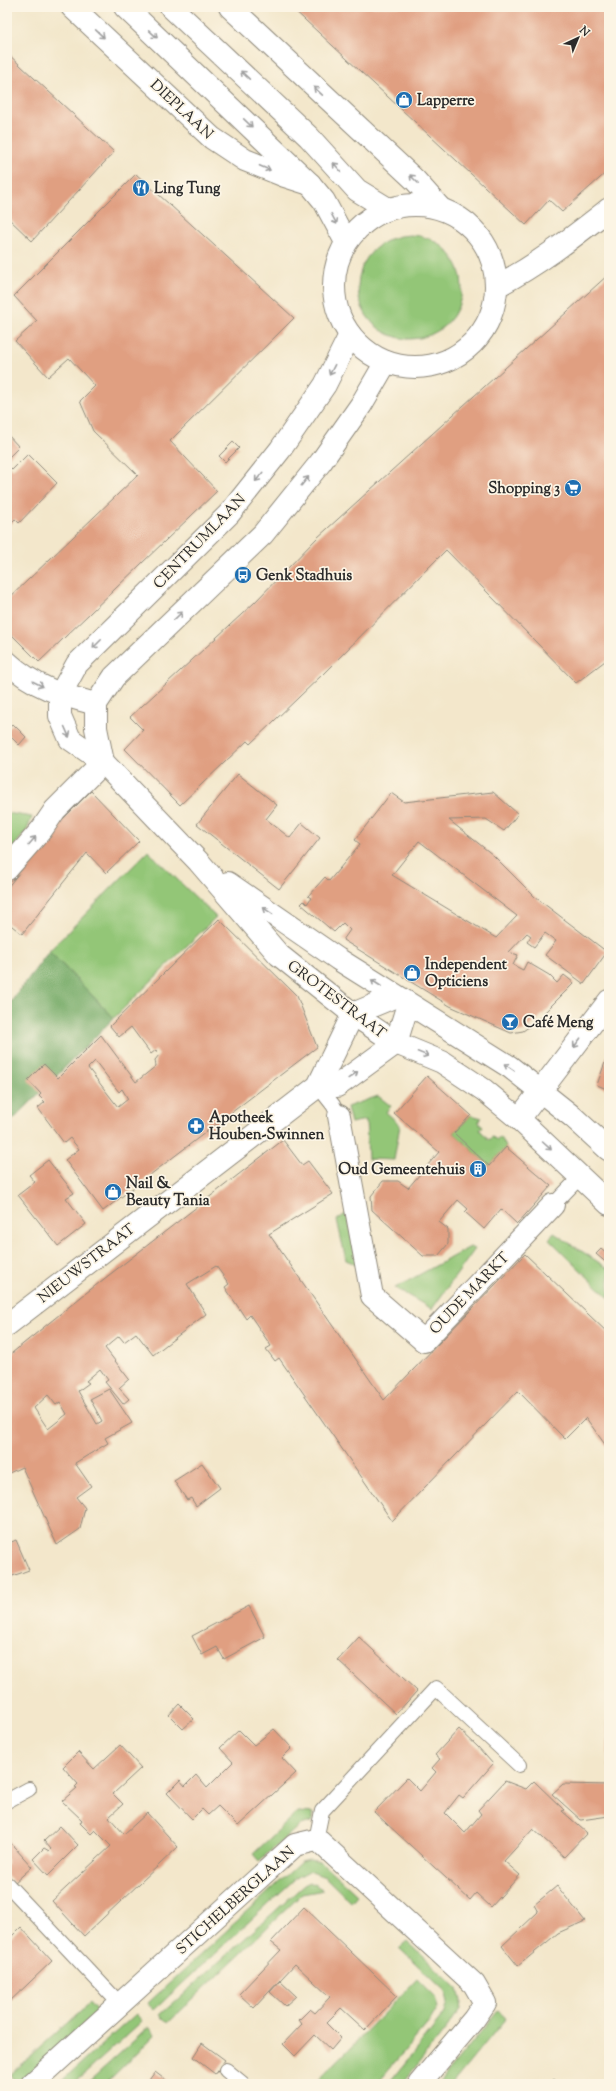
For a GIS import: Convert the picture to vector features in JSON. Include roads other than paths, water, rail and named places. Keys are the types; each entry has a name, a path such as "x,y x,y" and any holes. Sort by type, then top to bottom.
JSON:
{"main road":[{"name":"DIEPLAAN","path":"72,7 212,138 245,160 310,184"},
{"path":"125,7 310,184 324,201 346,242"},
{"path":"171,7 309,137 357,190 388,209"},
{"path":"230,7 415,180 440,208"},
{"path":"405,205 423,205 440,208 464,221 482,240 494,264 498,285 492,312 484,331 470,346 453,358 433,365 417,368 386,362 372,355 350,335 341,320 336,304 333,286 335,268 346,242 367,220 388,209 405,205"},
{"path":"498,285 522,273 555,251 609,209"},
{"name":"CENTRUMLAAN","path":"60,695 77,664 233,508 280,450 325,384 350,335"},
{"path":"7,869 42,829 55,810 103,762 96,728 96,704 114,677 263,534 321,462 361,405 386,362"},
{"path":"7,662 23,676 60,695 96,704"},
{"name":"GROTESTRAAT","path":"60,695 60,716 70,739 103,762 199,862 279,955 353,1014 396,1043 442,1062 484,1090 581,1176 609,1204"},
{"name":"GROTESTRAAT","path":"199,862 300,934 510,1067 609,1150"},
{"path":"318,1086 337,1086 396,1043 402,1000 353,1014"},
{"path":"518,1119 609,1001"},
{"name":"NIEUWSTRAAT","path":"7,1324 318,1086 353,1014"},
{"name":"OUDE MARKT","path":"339,1116 372,1296 424,1341 553,1205"},
{"path":"316,1840 337,1857 474,1984 484,2003 474,2019 419,2084"},
{"name":"STICHELBERGLAAN","path":"32,2084 295,1845 316,1840"}],"lane":[{"name":"OUDE MARKT","path":"318,1086 333,1105 339,1116"},
{"name":"OUDE MARKT","path":"553,1205 581,1176"},
{"path":"316,1840 322,1811 436,1688 519,1765"},
{"path":"7,1801 29,1789"},
{"path":"7,1884 120,2004"},
{"path":"226,2070 244,2084"}],"place":[{"name":"Lapperre","path":"404,100"},
{"name":"Ling Tung","path":"141,188"},
{"name":"Shopping 3","path":"573,488"},
{"name":"Genk Stadhuis","path":"243,575"},
{"name":"Independent Opticiens","path":"412,973"},
{"name":"Café Meng","path":"510,1022"},
{"name":"Apotheek Houben-Swinnen","path":"196,1126"},
{"name":"Oud Gemeentehuis","path":"478,1169"},
{"name":"Nail & Beauty Tania","path":"113,1192"}]}
